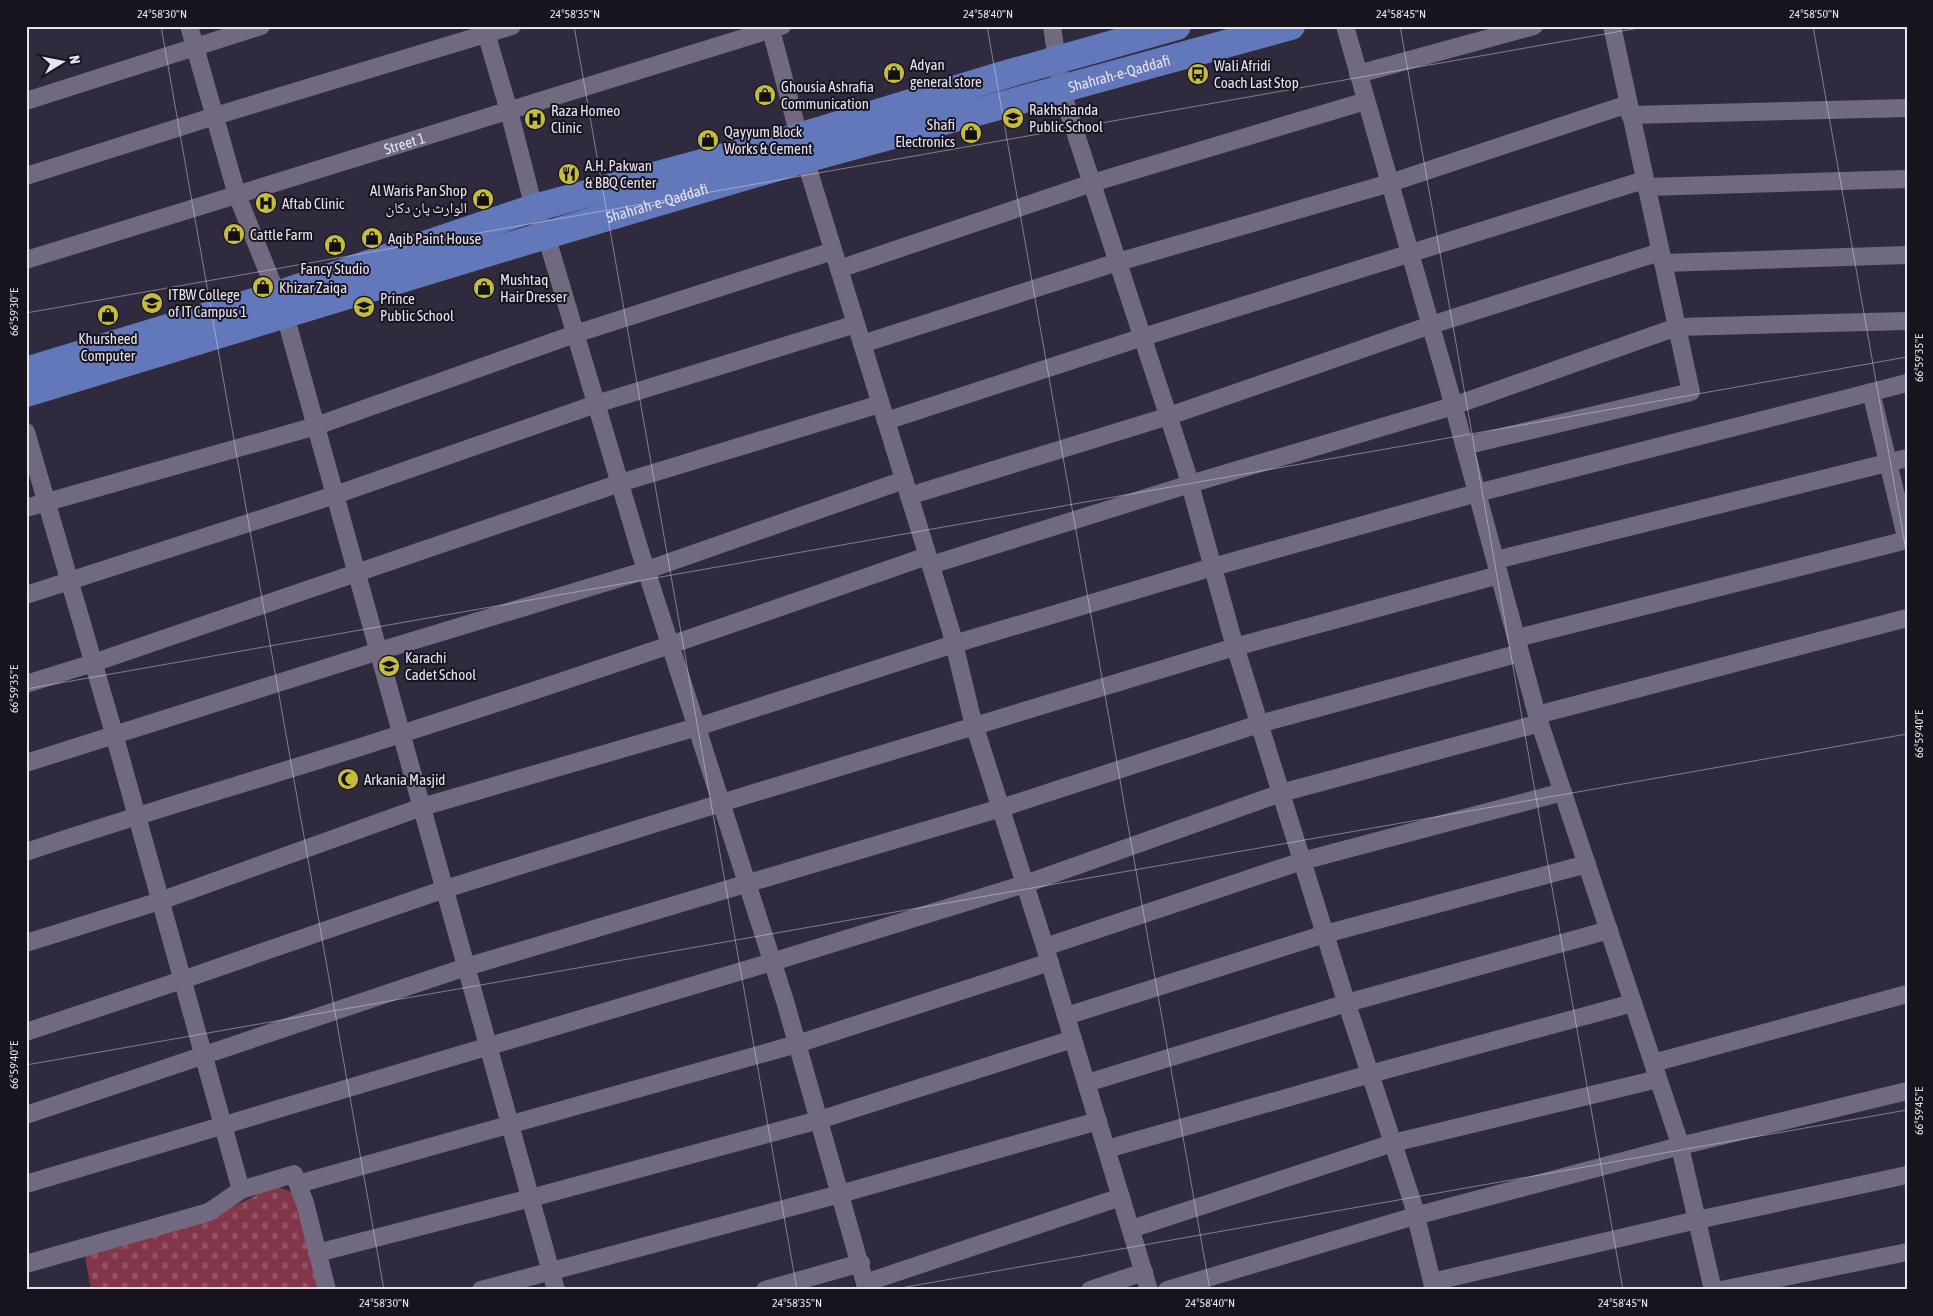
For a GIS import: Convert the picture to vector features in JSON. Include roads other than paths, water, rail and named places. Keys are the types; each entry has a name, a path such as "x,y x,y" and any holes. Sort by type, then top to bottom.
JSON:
{"main road":[{"name":"Shahrah-e-Qaddafi","path":"26,372 546,236 1058,60 1178,26"},
{"name":"Shahrah-e-Qaddafi","path":"26,393 281,305 534,208 1061,89 1291,26"}],"street":[{"path":"190,26 237,195 281,305 556,1290"},
{"path":"26,100 261,26"},
{"path":"26,176 485,30 512,26"},
{"path":"1052,26 1061,89 1190,484 1235,647 1416,1216 1433,1286 1697,1220 1907,1175"},
{"path":"1345,26 1431,325 1539,719 1680,1146 1713,1290"},
{"path":"1358,74 1534,26"},
{"path":"1464,446 1691,392 1612,26"},
{"path":"774,27 802,148 954,644 975,726 1048,955 1149,1290"},
{"name":"Street 1","path":"26,260 774,27"},
{"path":"485,30 509,111 534,208 546,236 646,570 772,962 861,1263 866,1286 1121,1197"},
{"path":"839,269 1092,183 1366,101"},
{"path":"862,344 1118,262 1390,183 1629,109 1907,108"},
{"path":"26,684 93,663 620,483 883,412 1143,337 1645,183 1907,179"},
{"path":"26,508 316,426 575,334 833,251"},
{"path":"26,763 378,651 646,570 906,488 1168,416 1431,325 1661,257 1907,255"},
{"path":"26,852 136,815 402,734 929,561 1453,406 1677,327 1907,321"},
{"path":"26,595 335,495 596,404 856,324"},
{"path":"26,943 160,901 422,808 697,727 954,644 1213,567 1477,493 1907,383"},
{"path":"26,1115 466,967 1001,808 1259,724 1519,645 1907,540 1872,392"},
{"path":"26,432 114,735 240,1190"},
{"path":"26,1032 445,889 721,803 1497,568 1907,458"},
{"path":"26,1184 223,1127 1025,884 1281,793 1539,719 1907,618"},
{"path":"298,1184 797,1044 1048,955 1302,861 1563,792"},
{"path":"1066,1016 1325,934 1587,864"},
{"path":"1087,1083 1347,1003 1609,930"},
{"path":"1131,1229 1392,1143 1656,1071 1907,994"},
{"path":"1107,1150 1370,1074 1633,1003"},
{"path":"318,1252 531,1198 819,1120 1073,1039"},
{"path":"1167,1290 1416,1216 1680,1146 1907,1091"},
{"path":"480,1290 840,1194 1098,1121"},
{"path":"26,1264 209,1212 240,1190 294,1174 305,1203 327,1290"},
{"path":"1721,1290 1907,1252"},
{"path":"765,1290 861,1263"},
{"path":"1090,1290 1144,1272"}],"place":[{"name":"Adyan general store","path":"894,73"},
{"name":"Wali Afridi Coach Last Stop","path":"1198,74"},
{"name":"Ghousia Ashrafia Communication","path":"765,95"},
{"name":"Rakhshanda Public School","path":"1013,118"},
{"name":"Raza Homeo Clinic","path":"535,119"},
{"name":"Shafi Electronics","path":"971,133"},
{"name":"Qayyum Block Works & Cement","path":"708,140"},
{"name":"A.H. Pakwan & BBQ Center","path":"569,174"},
{"name":"Al Waris Pan Shop الوارث پان دکان","path":"483,199"},
{"name":"Aftab Clinic","path":"266,203"},
{"name":"Cattle Farm","path":"234,234"},
{"name":"Aqib Paint House","path":"372,238"},
{"name":"Fancy Studio","path":"335,245"},
{"name":"Khizar Zaiqa","path":"263,287"},
{"name":"Mushtaq Hair Dresser","path":"484,288"},
{"name":"ITBW College of IT Campus 1","path":"152,303"},
{"name":"Prince Public School","path":"364,307"},
{"name":"Khursheed Computer","path":"108,315"},
{"name":"Karachi Cadet School","path":"389,666"},
{"name":"Arkania Masjid","path":"348,779"}]}
